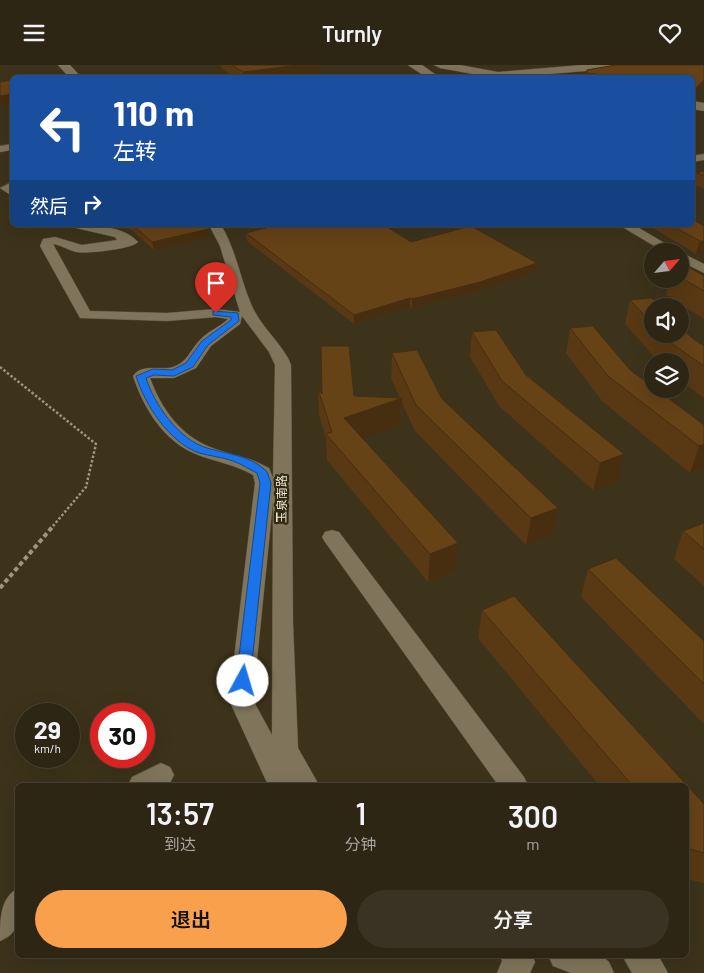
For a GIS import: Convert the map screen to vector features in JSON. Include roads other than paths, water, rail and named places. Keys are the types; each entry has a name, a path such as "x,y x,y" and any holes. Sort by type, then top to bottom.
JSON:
{"street":[{"path":"64,65 73,75"},
{"path":"414,65 430,75"},
{"path":"422,65 489,75"},
{"path":"440,65 491,75"},
{"path":"505,75 594,65"},
{"path":"533,75 624,65"},
{"path":"89,227 119,234 122,238 132,241 78,248 60,241 52,240 46,242 46,247 85,315 236,315 235,321 205,343 190,365 174,373 153,372 141,376 145,389 178,436 201,450 236,459 262,472 265,483 241,700 281,783"},
{"name":"玉泉南路","path":"216,227 223,237 243,303 250,316 280,356 283,365 282,623 285,749 304,783"},
{"path":"629,227 658,243"},
{"path":"689,261 704,269"},
{"path":"332,537 513,783"},
{"path":"0,926 15,909"},
{"path":"513,973 519,962 516,958"},
{"path":"572,958 585,963 598,973"},
{"path":"640,958 652,973"}]}
